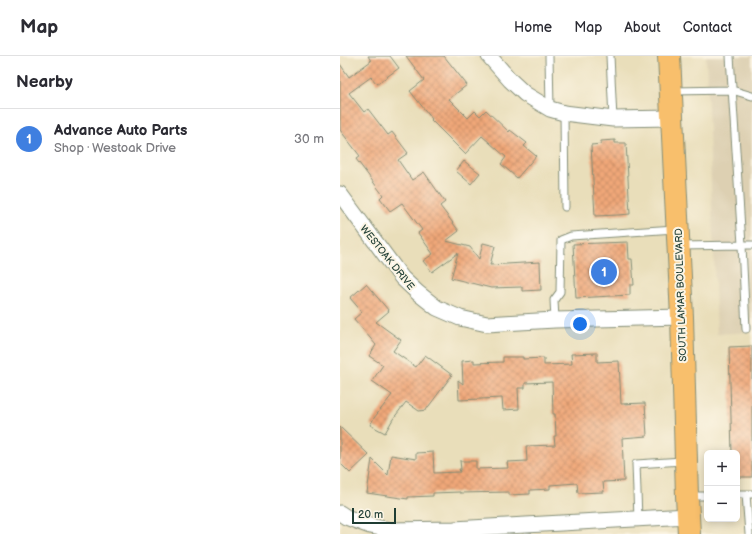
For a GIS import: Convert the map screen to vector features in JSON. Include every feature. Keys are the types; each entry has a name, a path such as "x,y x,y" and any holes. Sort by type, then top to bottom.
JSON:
{"main road":[{"name":"SOUTH LAMAR BOULEVARD","path":"669,56 682,317 686,461 693,511"}],"street":[{"path":"489,56 510,80 525,94 557,111 613,118 672,118"},
{"name":"WESTOAK DRIVE","path":"340,194 402,278 437,308 460,318 487,324 555,320 682,317"},
{"path":"340,513 346,517 370,526 392,530 454,532 638,519 693,511"}],"lane":[{"path":"549,56 557,111 565,207"},
{"path":"610,56 613,118"},
{"path":"730,56 746,329"},
{"path":"671,91 732,90 752,96"},
{"path":"555,320 554,300 560,292 561,240 570,236 678,237 752,246"},
{"path":"638,519 636,464 686,461"},
{"path":"749,494 750,534"}],"shaded area":[{"path":"706,56 752,56 752,332 717,334"}],"building":[{"path":"368,56 390,56 399,68 377,84 371,77 349,93 364,112 368,109 388,135 392,132 408,153 398,160 412,180 424,172 445,202 440,206 459,231 446,241 470,247 479,259 483,243 495,246 490,265 540,262 541,290 522,291 522,287 491,288 451,278 458,253 432,272 423,261 433,254 418,233 422,230 402,203 390,211 380,198 383,195 356,159 360,156 340,130 340,64 349,77 371,61"},
{"path":"406,56 444,56 467,85 449,99 468,118 475,111 480,116 486,110 509,132 510,130 527,143 524,146 536,156 517,178 501,164 506,157 482,136 465,154 431,120 432,119 410,91 424,80"},
{"path":"615,140 615,143 626,143 630,214 595,216 591,145 601,144 601,141"},
{"path":"464,161 480,173 471,184 456,171"},
{"path":"628,242 629,259 632,259 634,285 630,285 630,295 576,298 573,244"},
{"path":"366,284 389,311 376,322 401,340 393,351 416,367 425,355 452,375 426,410 419,411 406,402 393,419 385,433 370,425 392,395 372,381 383,365 369,356 376,345 354,319 362,312 350,298"},
{"path":"752,346 752,477 740,477 740,450 732,450 729,347"},
{"path":"597,353 597,362 619,361 621,404 645,403 647,436 622,438 624,481 603,482 604,492 578,493 577,483 550,485 550,489 530,490 530,494 509,495 509,492 433,493 433,496 408,497 408,499 367,493 372,459 388,475 391,455 416,459 416,453 433,452 434,473 460,472 460,461 476,461 476,469 508,468 507,462 527,461 526,446 555,445 555,414 553,414 552,382 525,383 525,388 518,388 519,409 503,410 502,398 459,400 458,380 463,384 462,361 474,360 474,363 503,362 503,357 523,357 523,359 544,358 544,365 572,364 571,354"},
{"path":"340,427 369,455 350,473 340,463"}],"place":[{"name":"Advance Auto Parts","path":"604,272"}]}
